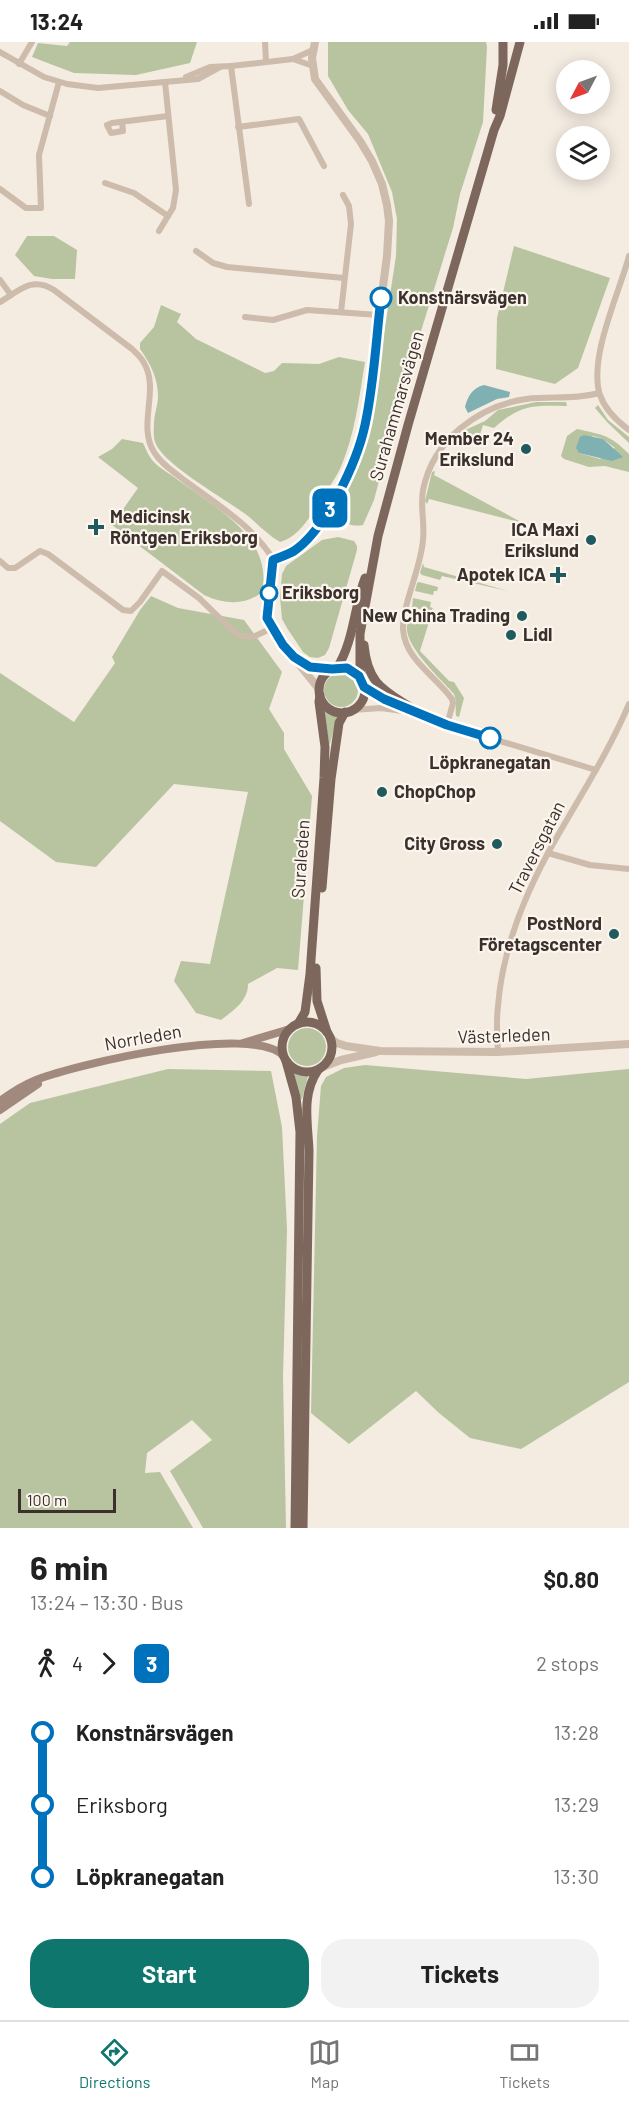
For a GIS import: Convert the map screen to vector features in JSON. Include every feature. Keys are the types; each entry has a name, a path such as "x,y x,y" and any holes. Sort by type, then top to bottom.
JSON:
{"main road":[{"name":"Surahammarsvägen","path":"494,130 503,65 503,42"},
{"name":"Surahammarsvägen","path":"364,684 360,669 360,634 374,553 408,425 520,42"},
{"name":"Surahammarsvägen","path":"335,668 346,651 359,594 374,553"},
{"path":"374,553 365,616 364,646 368,667 378,684 419,713"},
{"path":"335,668 353,670 364,684 361,702 349,711 332,710 324,704 319,692 323,676 335,668"},
{"name":"Suraleden","path":"294,1026 305,1012 310,974 325,747 319,692"},
{"name":"Suraleden","path":"329,1035 317,1001 315,975 331,779 339,723 349,711"},
{"path":"295,1528 300,1132 296,1096 282,1043 294,1026 312,1023 321,1026 329,1035 331,1054 310,1081 306,1104 309,1151 303,1528"},
{"name":"Norrleden","path":"0,1101 33,1081 53,1074 130,1055 239,1043 294,1026"},
{"name":"Norrleden","path":"239,1043 273,1050 285,1059"},
{"path":"285,1059 292,1068 300,1071 309,1072 320,1068"},
{"name":"Norrleden","path":"0,1110 53,1074"}],"street":[{"path":"19,64 32,42"},
{"path":"265,42 266,61"},
{"path":"293,59 314,46"},
{"path":"273,560 294,550 321,524 350,470 365,423 388,238 385,193 372,161 360,141 315,79 314,46"},
{"path":"0,52 44,77 59,82 110,88 198,79 220,68 266,61 293,59 313,66"},
{"path":"231,66 249,204"},
{"path":"0,189 26,208 42,208 39,155 59,82"},
{"path":"159,231 173,208 176,190 165,82"},
{"path":"0,91 23,105 50,116"},
{"path":"122,122 168,116"},
{"path":"238,127 299,119 324,166"},
{"path":"105,183 135,193 168,216"},
{"path":"341,312 351,224 349,206 343,195"},
{"path":"196,251 213,263 227,267 344,278"},
{"path":"629,256 597,367 599,393 610,413 629,430"},
{"path":"0,280 11,296"},
{"path":"0,302 29,284 41,283 132,349 142,359 148,371 147,430 148,441 154,454 252,531 264,545 273,560 267,618 283,645 319,692"},
{"path":"245,318 273,320 307,310 379,315"},
{"path":"447,725 452,699 410,652 403,630 423,542 423,489 435,458 456,432 493,408 528,399 579,398 599,393"},
{"path":"0,561 8,568 15,568 40,552 48,554 123,610 130,611 140,602 162,571 199,598 241,636 253,637 272,628"},
{"path":"294,657 310,667 335,668"},
{"path":"364,684 384,699 447,725 596,770"},
{"name":"Traversgatan","path":"498,1052 498,1003 508,951 526,900 548,853 596,770 629,704"},
{"path":"349,711 381,708 419,713"},
{"path":"548,853 590,865 629,869"},
{"name":"Västerleden","path":"329,1035 346,1046 380,1051 498,1052 629,1044"},
{"name":"Västerleden","path":"320,1068 380,1051"}],"green space":[{"path":"70,42 197,42 190,63 136,75 74,73 32,57 38,43 67,46"},
{"path":"328,42 486,42 487,47 483,122 403,389 374,500 363,525 359,526 343,521 337,516 337,509 359,465 368,438 396,256 397,219 392,192 368,134 348,110 328,76"},
{"path":"27,236 54,236 77,250 75,279 34,276 15,255"},
{"path":"514,246 610,278 578,368 555,384 496,369 497,318"},
{"path":"161,305 181,314 177,322 196,339 265,373 274,371 282,363 319,364 339,357 365,362 353,430 340,469 306,522 286,540 280,542 248,516 182,471 160,451 155,442 154,423 158,389 153,371 140,349 140,343 154,327"},
{"path":"536,402 566,402 567,406 527,408 511,415 494,428 483,425 478,441 463,434 459,437 463,431 485,421 498,410"},
{"path":"598,405 608,420 629,437 629,443 595,408"},
{"path":"577,429 611,439 629,454 629,472 605,466 589,467 564,459 561,456 567,436","holes":["593,436 603,439 615,448 600,459 579,453"]},
{"path":"122,439 143,443 157,465 221,511 249,538 259,554 263,572 262,592 249,600 234,602 226,602 204,595 112,525 138,488 98,457 112,449"},
{"path":"435,471 434,475 523,523 429,499 427,504 425,501 432,472"},
{"path":"338,537 354,541 357,550 329,648 325,655 318,658 310,657 303,652 282,619 280,597 282,574 286,566 322,540"},
{"path":"423,563 424,567 508,591 442,576 440,580 422,575 420,573"},
{"path":"419,582 438,587 437,591 434,591 433,595 415,591"},
{"path":"151,596 178,608 244,620 282,672 269,709 284,733 284,749 312,796 298,970 277,968 248,984 243,1000 221,1020 196,1013 174,981 181,961 210,964 248,792 174,784 96,867 56,862 0,821 0,673 74,722 115,663 112,657"},
{"path":"413,598 431,602 430,607 433,608 431,612 412,607"},
{"path":"412,616 427,619 429,622 420,651 449,681 454,682 464,698 459,717 456,716 454,694 429,668 413,645 407,624"},
{"path":"341,673 353,678 358,690 353,702 341,707 329,702 324,690 329,678"},
{"path":"323,709 337,716 330,744 329,743"},
{"path":"307,1028 314,1029 320,1034 325,1040 325,1054 320,1060 314,1065 307,1066 300,1065 294,1060 289,1054 288,1047 289,1040 294,1034 300,1029"},
{"path":"365,1065 526,1079 629,1069 629,1382 521,1449 470,1438 416,1391 349,1444 311,1413 317,1136 321,1086 326,1077 344,1068"},
{"path":"168,1069 271,1071 282,1127 287,1229 283,1377 286,1528 203,1528 170,1471 212,1440 192,1420 147,1453 145,1473 160,1472 193,1528 0,1528 0,1124 30,1103"},
{"path":"294,1073 308,1076 302,1099 301,1099"}],"water":[{"path":"484,385 510,392 509,397 497,399 468,413 465,407 469,396 476,388"},
{"path":"584,435 603,439 623,457 612,461 579,453 576,448 580,437"}],"bus line":[{"name":"3","path":"381,298 362,437 350,470 321,524 294,550 273,560 267,618 286,650 302,664 310,667 332,669 342,667 353,670 369,692 447,725 490,738"}],"place":[{"name":"Konstnärsvägen","path":"381,298"},
{"name":"Member 24 Erikslund","path":"526,449"},
{"name":"Medicinsk Röntgen Eriksborg","path":"96,527"},
{"name":"ICA Maxi Erikslund","path":"591,540"},
{"name":"Apotek ICA","path":"558,575"},
{"name":"Eriksborg","path":"269,593"},
{"name":"New China Trading","path":"522,616"},
{"name":"Lidl","path":"511,635"},
{"name":"Löpkranegatan","path":"490,738"},
{"name":"ChopChop","path":"382,792"},
{"name":"City Gross","path":"497,844"},
{"name":"PostNord Företagscenter","path":"614,934"}]}
